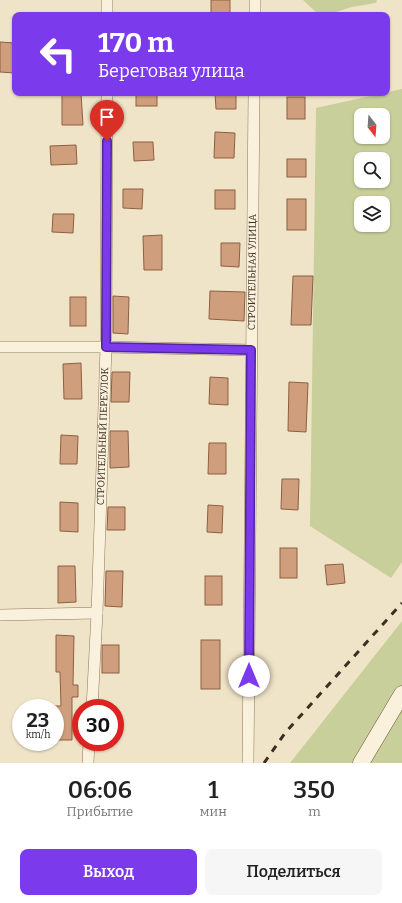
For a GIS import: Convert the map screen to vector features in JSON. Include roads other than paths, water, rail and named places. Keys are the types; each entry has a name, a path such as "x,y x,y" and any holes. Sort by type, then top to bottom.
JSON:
{"street":[{"path":"107,0 107,12"},
{"path":"255,0 255,12"},
{"name":"СТРОИТЕЛЬНЫЙ ПЕРЕУЛОК","path":"93,699 98,613 106,347 107,96"},
{"name":"СТРОИТЕЛЬНАЯ УЛИЦА","path":"248,763 254,96"},
{"path":"0,347 106,347 251,350"},
{"path":"0,615 98,613"},
{"path":"361,763 402,694"},
{"path":"88,763 89,751"}],"railway":[{"path":"264,763 285,733 402,603"}]}
